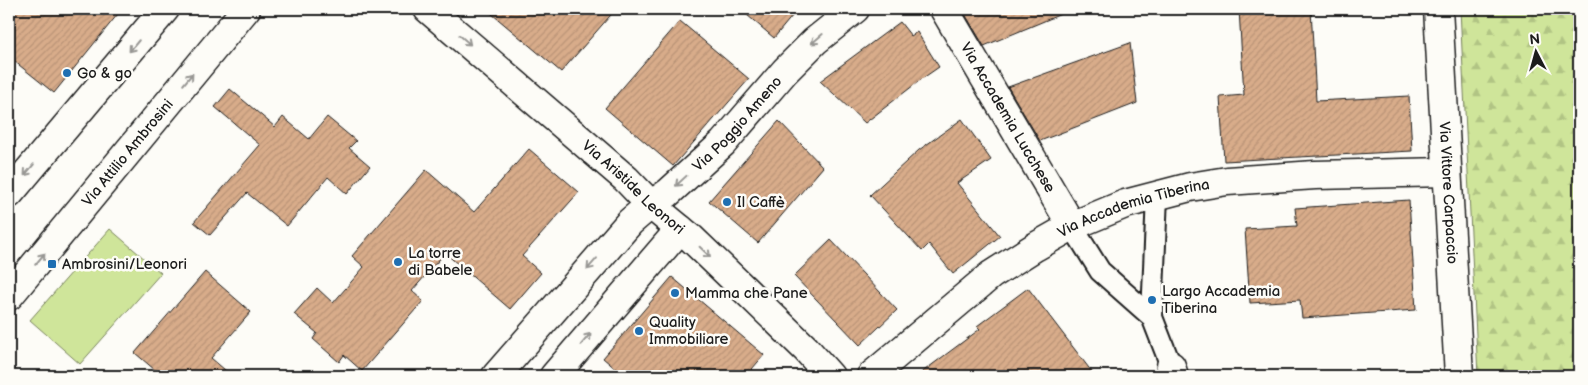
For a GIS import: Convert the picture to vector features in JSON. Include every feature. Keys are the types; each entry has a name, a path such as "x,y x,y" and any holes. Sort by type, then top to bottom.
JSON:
{"street":[{"path":"9,194 165,9"},
{"name":"Via Attilio Ambrosini","path":"9,296 246,9"},
{"name":"Via Aristide Leonori","path":"428,9 680,229 806,349 830,376"},
{"name":"Via Poggio Ameno","path":"496,376 617,235 638,214 668,193 723,142 785,71 815,41 855,9"},
{"name":"Via Accademia Lucchese","path":"944,9 1072,226"},
{"name":"Via Vittore Carpaccio","path":"1438,9 1459,376"},
{"name":"Via Accademia Tiberina","path":"871,376 991,275 1072,226 1125,204 1190,187 1226,181 1315,175 1447,172"},
{"path":"1157,195 1152,317 1173,371"},
{"path":"1072,226 1100,271 1152,317"},
{"path":"554,376 680,229"},
{"path":"617,235 631,245 650,264"}],"green space":[{"path":"1460,9 1579,9 1579,376 1478,376"},
{"path":"110,229 161,273 80,364 30,320"}],"building":[{"path":"9,9 122,9 54,93 9,57"},
{"path":"486,9 616,9 561,72"},
{"path":"740,9 798,9 774,38"},
{"path":"962,9 1073,9 984,46"},
{"path":"1239,9 1311,9 1316,101 1409,96 1412,151 1224,161 1220,97 1244,95"},
{"path":"680,21 749,79 673,166 605,108"},
{"path":"900,22 911,36 917,32 939,67 865,123 820,81"},
{"path":"1130,43 1137,103 1040,141 1008,87"},
{"path":"230,89 275,127 283,117 309,139 327,117 356,141 349,148 370,166 347,194 328,177 287,226 247,193 210,235 194,222 260,145 215,107"},
{"path":"962,119 991,160 957,183 1000,236 953,274 929,244 922,251 870,195 919,150"},
{"path":"779,121 823,167 758,243 709,201"},
{"name":"La torre di Babele","path":"529,149 579,192 522,256 541,273 510,309 445,253 412,291 423,301 362,371 344,355 339,362 313,339 317,333 294,314 317,288 333,303 364,267 352,256 426,170 474,212"},
{"path":"1409,200 1416,310 1302,318 1300,300 1250,303 1245,229 1297,226 1295,208"},
{"path":"831,240 897,310 860,345 794,276"},
{"path":"205,272 251,312 211,358 232,376 162,376 135,353"},
{"path":"672,277 764,355 746,376 624,376 603,358"},
{"path":"1028,288 1095,376 917,376 980,329 977,326"}],"place":[{"name":"Go & go","path":"67,73"},
{"name":"Il Caffè","path":"727,202"},
{"name":"La torre di Babele","path":"398,262"},
{"name":"Ambrosini/Leonori","path":"52,264"},
{"name":"Mamma che Pane","path":"675,293"},
{"name":"Largo Accademia Tiberina","path":"1152,300"},
{"name":"Quality Immobiliare","path":"639,331"}]}
